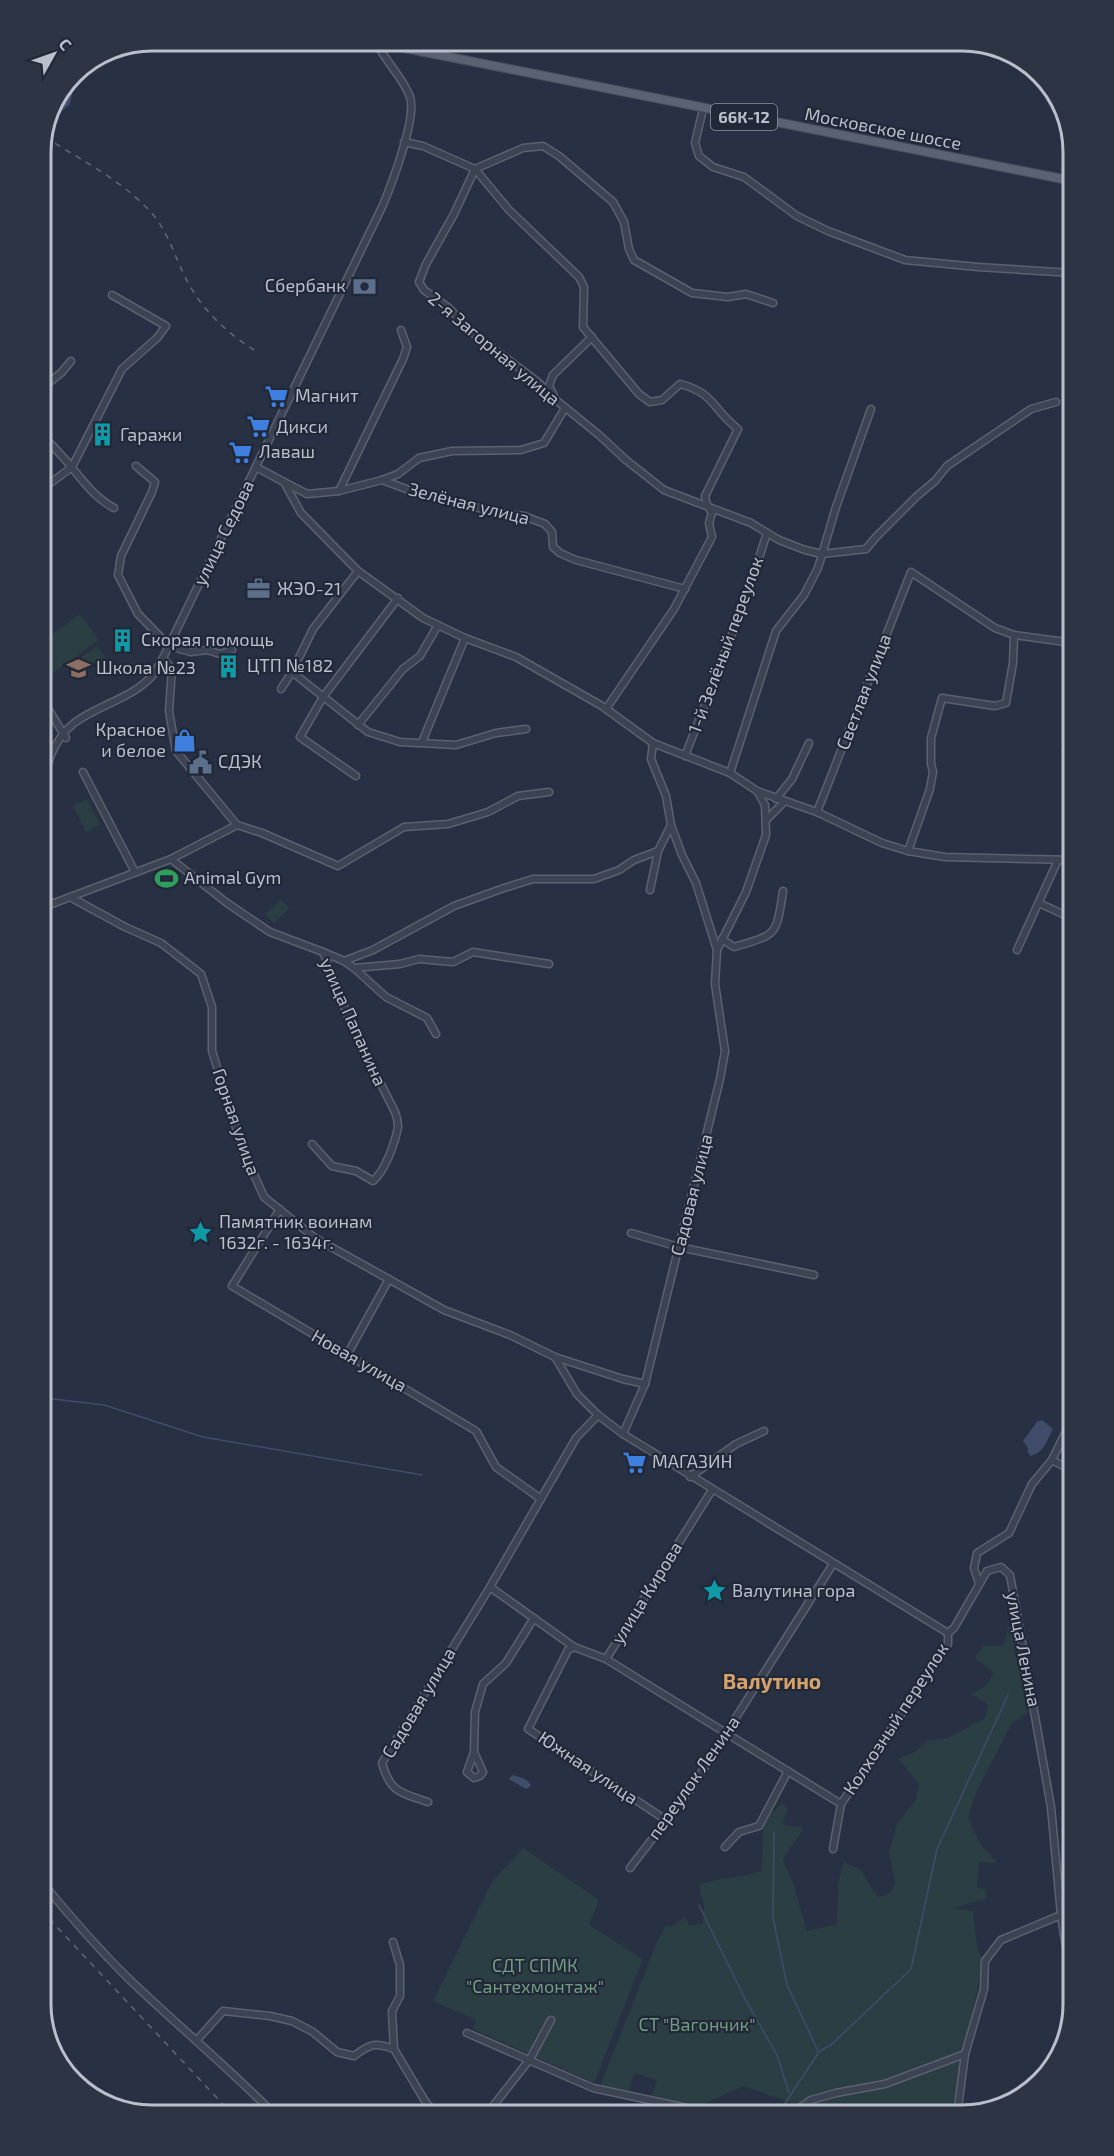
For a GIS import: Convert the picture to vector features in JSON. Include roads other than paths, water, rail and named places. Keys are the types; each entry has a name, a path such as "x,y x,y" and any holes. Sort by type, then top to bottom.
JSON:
{"main road":[{"name":"Московское шоссе","path":"418,51 1063,179"}],"street":[{"name":"улица Седова","path":"51,751 65,736 72,724 135,689 153,675 384,205 396,172 411,107 410,96 381,51"},
{"path":"703,109 695,143 699,156 713,167 744,177 797,216 828,231 905,260 1063,272"},
{"path":"404,141 423,146 475,169 509,210 579,277 584,287 583,327 639,394 650,402 662,400 680,384 697,388 707,395 738,429 705,496 712,513 709,523 712,537 674,609 606,709"},
{"path":"475,169 523,148 543,146 559,156 613,202 624,222 629,249 634,260 692,293 728,297 746,294 773,303"},
{"name":"2-я Загорная улица","path":"475,169 454,214 426,264 419,282 424,290 449,308 473,333 537,382 664,490 751,523 805,550 822,554"},
{"path":"51,483 72,467 123,369 157,338 166,326 112,295"},
{"path":"339,492 403,359 406,347 400,330"},
{"path":"556,400 549,386 553,375 592,337"},
{"path":"51,381 62,373 71,361"},
{"path":"822,554 866,549 947,466 1031,409 1056,402"},
{"name":"2-я Загорная улица","path":"382,480 398,474 419,458 452,451 521,450 544,443 565,408"},
{"path":"730,773 776,631 804,595 818,568 836,507 871,409"},
{"path":"51,444 99,500 114,508"},
{"path":"136,466 155,482 121,556 118,575 138,614 169,646 191,652 207,650 220,654 232,650"},
{"path":"256,467 307,494 339,492 382,480"},
{"name":"Зелёная улица","path":"382,480 417,493 500,513 524,516 545,524 552,532 553,547 560,553 576,560 685,589"},
{"path":"284,482 301,513 358,571 423,618 465,638 516,657 606,709 653,743 730,773 757,791 817,812 882,843 908,851 945,857 1063,860"},
{"name":"1-й Зелёный переулок","path":"685,756 747,595 767,533"},
{"path":"280,689 292,672 313,629 358,571"},
{"name":"Светлая улица","path":"817,812 911,572 995,628 1014,635"},
{"path":"356,776 300,737 323,697 398,598"},
{"path":"358,725 403,669 420,656 438,625"},
{"path":"908,851 930,789 933,772 931,738 942,698 995,706 1006,703 1013,663 1014,635 1063,642"},
{"path":"422,742 465,638"},
{"path":"163,658 172,669 169,711 176,751 237,825 273,837 338,866 404,827 448,824 488,812 518,796 549,792"},
{"path":"292,672 368,732 400,742 456,745 496,733 526,729"},
{"path":"51,713 65,736"},
{"name":"Садовая улица","path":"622,1434 645,1384 720,1079 724,1051 715,984 717,950 706,909 671,825 666,796 651,759 653,743"},
{"path":"776,799 792,779 809,743"},
{"path":"83,772 135,872"},
{"name":"Садовая улица","path":"717,950 746,892 766,835 765,806 757,791"},
{"path":"766,820 784,802"},
{"path":"51,904 171,859 237,825"},
{"path":"650,890 658,851 671,825"},
{"path":"344,961 373,950 454,906 504,888 533,879 594,879 658,851"},
{"name":"улица Папанина","path":"171,859 227,903 270,932 323,952 352,1027 395,1112 398,1124 386,1160 378,1177 373,1181 356,1172 332,1166 312,1144"},
{"path":"1017,950 1058,860"},
{"path":"722,939 734,947 767,937 778,924 783,891"},
{"name":"Горная улица","path":"70,897 125,927 161,943 201,974 212,1007 212,1051 243,1150 264,1197 278,1212 315,1238 444,1310 510,1335 555,1357 645,1384"},
{"path":"1039,903 1063,914"},
{"path":"323,952 354,968 386,997 427,1018 436,1034"},
{"path":"354,968 400,964 419,959 453,962 473,952 549,964"},
{"name":"Новая улица","path":"278,1212 231,1286 476,1431 496,1467 540,1499"},
{"path":"631,1233 679,1247 814,1275"},
{"path":"346,1355 389,1279"},
{"path":"555,1357 577,1394 622,1434 948,1633"},
{"name":"Садовая улица","path":"428,1802 398,1792 386,1778 382,1763 490,1587 576,1438 598,1415"},
{"path":"690,1477 736,1443 764,1431"},
{"path":"979,1585 974,1568 977,1553 1009,1533 1032,1484 1052,1460 1063,1438"},
{"path":"1052,1460 1063,1466"},
{"name":"улица Кирова","path":"534,1618 570,1646 606,1659 712,1490"},
{"name":"переулок Ленина","path":"630,1868 692,1787 833,1564"},
{"name":"улица Ленина","path":"948,1633 954,1628 987,1570 1001,1567 1010,1575 1051,1807 1063,1927"},
{"path":"474,1752 475,1712 483,1684 506,1663 534,1618 490,1587"},
{"name":"Колхозный переулок","path":"832,1849 841,1804 948,1644 948,1633"},
{"name":"Южная улица","path":"570,1646 528,1729 666,1820"},
{"name":"Колхозный переулок","path":"606,1659 841,1804"},
{"path":"725,1847 739,1832 759,1826 788,1772"},
{"path":"51,1894 129,1980 197,2040 265,2105"},
{"path":"958,2105 965,2054 984,1989 986,1960 1001,1940 1061,1915"},
{"path":"393,1942 400,1965 400,1996 393,2011 394,2049 430,2105"},
{"path":"197,2040 224,2011 292,2021 313,2032 337,2052 354,2056 367,2047 378,2044 394,2049"},
{"path":"494,2105 530,2059 551,2020"},
{"path":"467,2033 530,2059 554,2073 593,2088 673,2105"},
{"path":"806,2105 811,2100 836,2093 885,2085 965,2054"}],"water":[{"path":"1042,1420 1053,1429 1042,1449 1031,1456 1023,1441 1037,1422"},
{"path":"512,1775 526,1780 531,1786 526,1789 509,1779"}],"waterway":[{"path":"63,105 67,99"},
{"path":"51,1400 104,1405 203,1437 422,1475"},
{"path":"784,2105 819,2052 832,2044 911,1969 937,1849 1008,1695"},
{"path":"774,1832 773,1918 787,1985 818,2051"},
{"path":"699,1905 746,2001 777,2055 789,2093"}],"railway":[{"path":"52,141 103,173 143,204 161,225 185,278 196,296 227,330 254,350"},
{"path":"51,1921 224,2105"}],"place":[{"name":"Сбербанк","path":"364,286"},
{"name":"Магнит","path":"277,396"},
{"name":"Дикси","path":"258,427"},
{"name":"Гаражи","path":"102,435"},
{"name":"Лаваш","path":"241,452"},
{"name":"ЖЭО-21","path":"259,589"},
{"name":"Скорая помощь","path":"123,640"},
{"name":"ЦТП №182","path":"229,666"},
{"name":"Школа №23","path":"78,668"},
{"name":"Красное и белое","path":"184,740"},
{"name":"СДЭК","path":"200,762"},
{"name":"Animal Gym","path":"166,878"},
{"name":"Памятник воинам 1632г. - 1634г.","path":"201,1232"},
{"name":"МАГАЗИН","path":"634,1462"},
{"name":"Валутина гора","path":"714,1591"}],"district":[{"name":"Валутино","path":"772,1682"}],"park label":[{"name":"СДТ СПМК \"Сантехмонтаж\"","path":"535,1976"},
{"name":"СТ \"Вагончик\"","path":"697,2025"}]}
